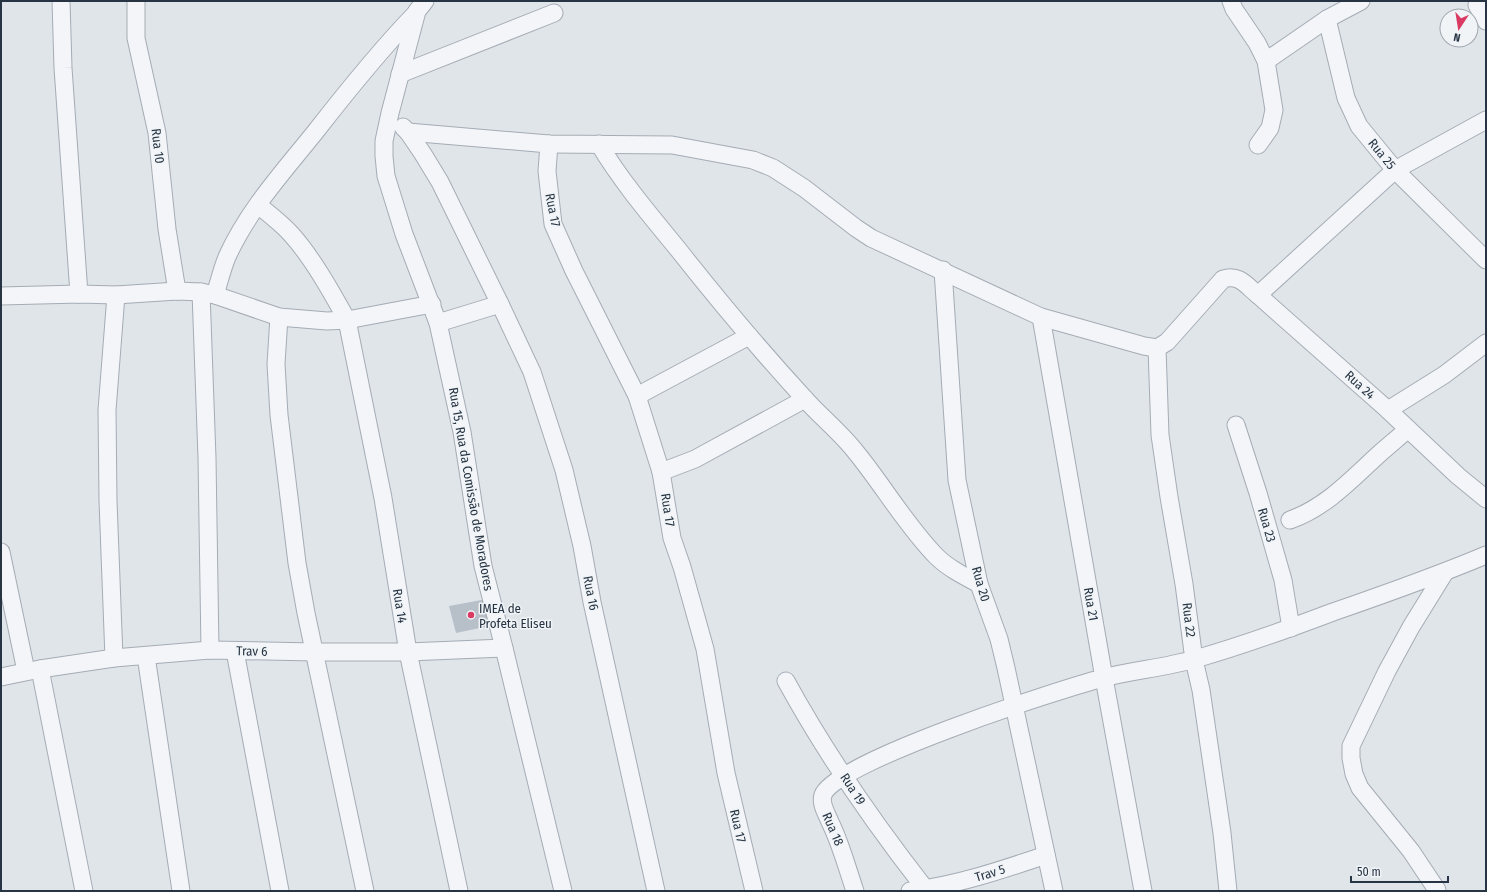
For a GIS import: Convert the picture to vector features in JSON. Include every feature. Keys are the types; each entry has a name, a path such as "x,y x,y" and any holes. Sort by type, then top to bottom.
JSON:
{"street":[{"path":"61,1 63,68 79,294"},
{"name":"Rua 10","path":"136,1 136,38 157,133 167,229 177,291"},
{"path":"1230,1 1266,61 1274,110 1270,128 1258,145"},
{"path":"1266,61 1326,19 1360,1"},
{"path":"1477,5 1486,21"},
{"path":"210,650 207,458 208,293 241,230 278,178 350,86 382,48 421,6"},
{"name":"Rua 15, Rua da Comissão de Moradores","path":"421,6 400,74 384,141 386,176 404,234 438,323 462,432 483,566 563,891"},
{"path":"400,74 554,13"},
{"name":"Rua 25","path":"1326,19 1346,98 1359,126 1395,170 1486,260"},
{"name":"Rua 16","path":"390,113 408,132 440,182 532,372 564,470 582,546 592,602 656,891"},
{"path":"1258,295 1395,170 1486,120"},
{"path":"408,132 549,144 672,145 754,160 773,168 798,184 871,238 943,270 1041,317 1144,346 1157,348"},
{"name":"Rua 17","path":"549,144 547,171 553,224 574,271 637,396 661,472 672,538 682,567 705,649 726,772 754,891"},
{"path":"599,144 611,164 659,226 749,336 805,399 854,450 905,518 937,557 958,573 979,584"},
{"name":"Rua 14","path":"258,205 291,234 314,264 347,320 383,498 408,652 459,891"},
{"name":"Rua 20","path":"943,270 957,480 979,584 998,639 1006,668 1054,891"},
{"name":"Rua 24","path":"1157,348 1166,342 1223,279 1231,276 1239,279 1388,410 1458,476 1483,491"},
{"path":"1,296 79,294 116,295 177,291 208,293 279,317 327,321 347,320 432,304"},
{"path":"114,658 108,508 107,410 116,295"},
{"path":"438,323 500,304"},
{"path":"279,317 276,364 279,415 297,563 306,613 365,891"},
{"name":"Rua 21","path":"1041,317 1143,891"},
{"path":"637,396 749,336"},
{"path":"1388,410 1444,375 1486,343"},
{"name":"Rua 22","path":"1157,348 1160,434 1184,584 1194,660 1202,697 1222,833 1228,891"},
{"path":"661,472 695,459 805,399"},
{"name":"Rua 23","path":"1236,425 1258,493 1283,580 1291,628"},
{"path":"1290,520 1300,517 1317,507 1352,481 1379,454 1408,429"},
{"path":"1,552 33,670 84,891"},
{"name":"Rua 18","path":"855,891 844,855 824,810 822,802 823,795 826,791 844,776 910,744 1013,705 1104,678 1194,660 1291,628 1445,572 1486,555"},
{"path":"1439,891 1411,851 1360,788 1354,774 1351,758 1351,746 1387,671 1411,627 1445,572"},
{"name":"Trav 6","path":"1,677 33,670 114,658 210,650 408,652 504,648"},
{"path":"235,651 280,891"},
{"path":"146,656 181,891"},
{"name":"Rua 19","path":"786,681 805,716 867,812 921,890"},
{"name":"Trav 5","path":"921,890 975,878 1046,855"}],"building":[{"name":"IMEA de Profeta Eliseu","path":"487,599 494,625 456,633 449,606"}],"place":[{"name":"IMEA de Profeta Eliseu","path":"471,615"}]}
